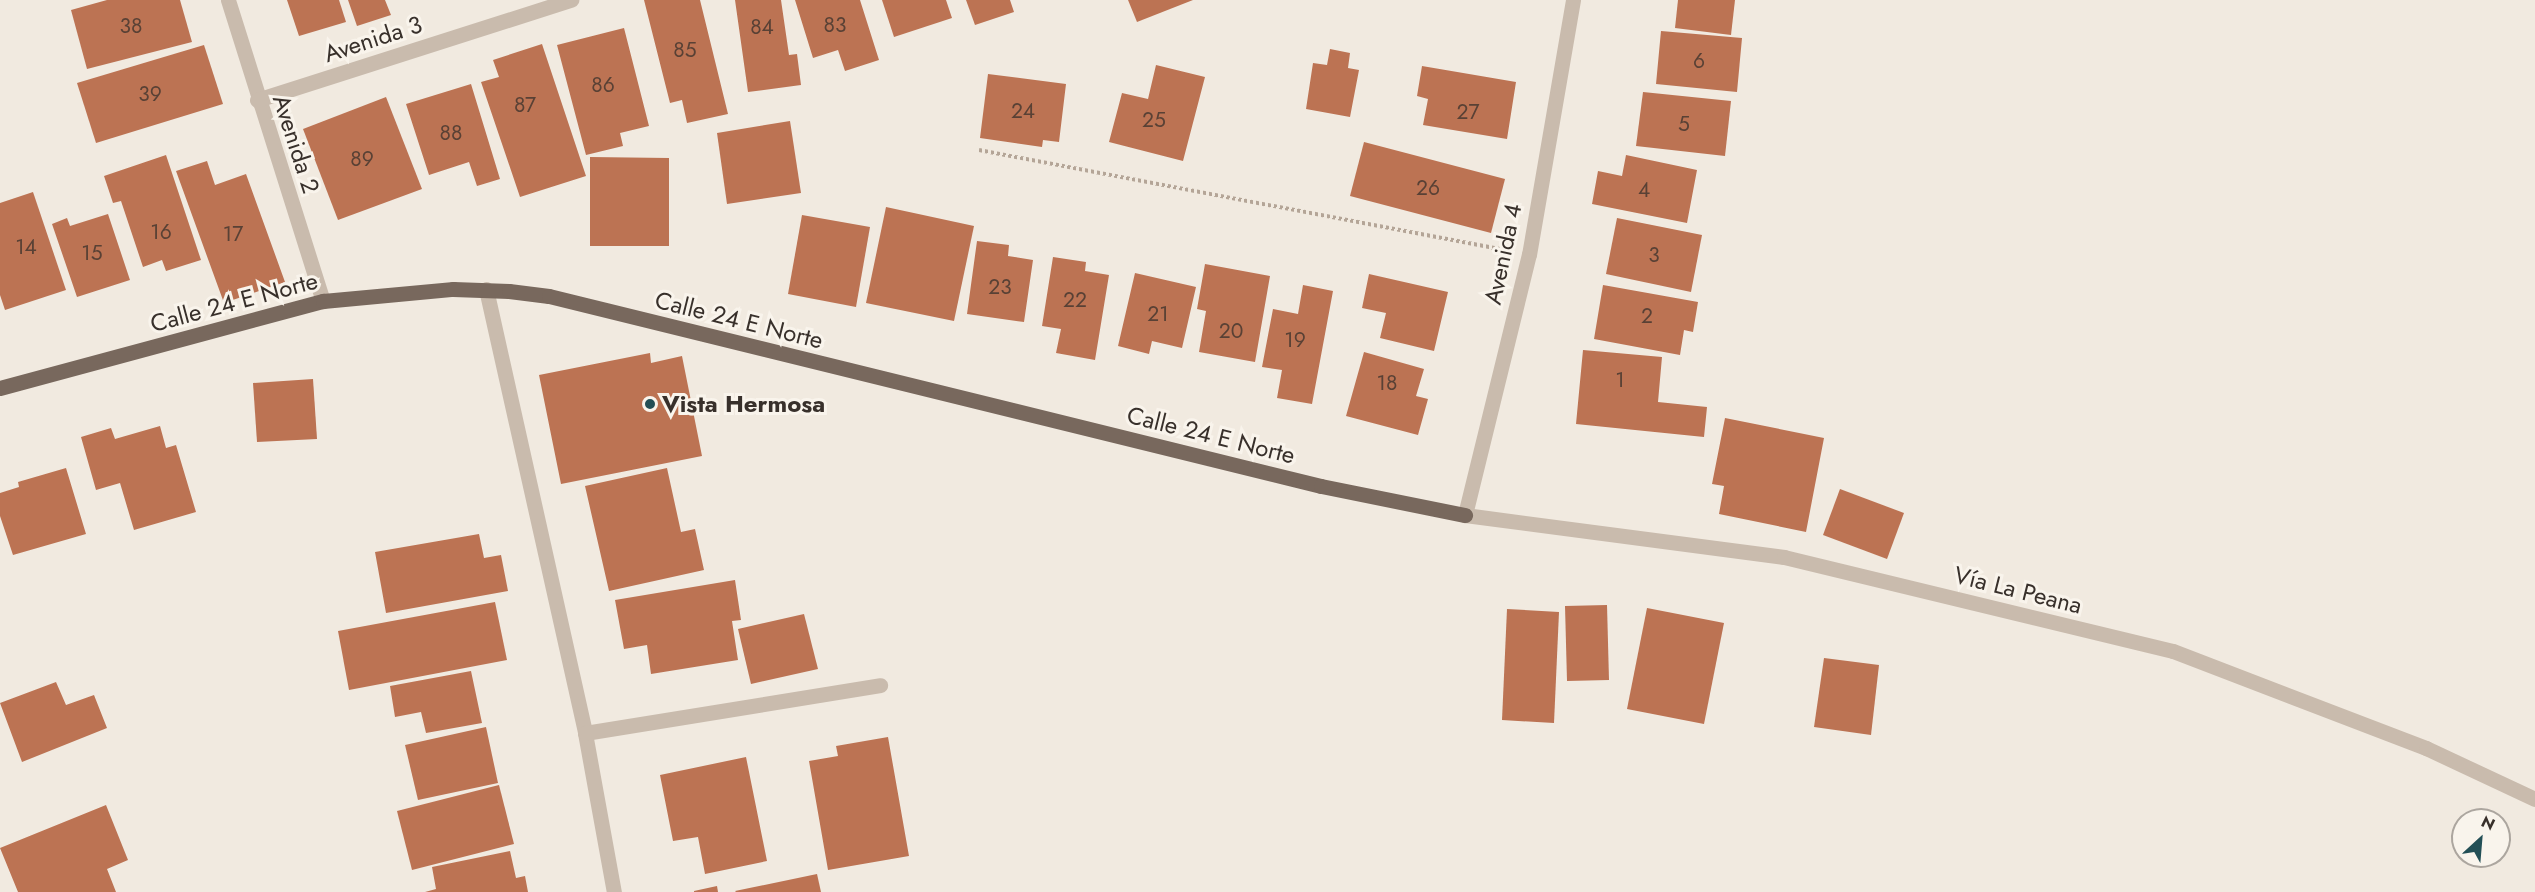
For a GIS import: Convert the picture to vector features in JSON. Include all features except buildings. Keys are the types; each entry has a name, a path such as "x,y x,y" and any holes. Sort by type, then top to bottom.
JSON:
{"main road":[{"name":"Calle 24 E Norte","path":"0,387 322,301 486,289 549,296 1321,486 1465,515"}],"street":[{"name":"Avenida 2","path":"228,0 322,301"},
{"name":"Avenida 3","path":"258,100 571,0"},
{"name":"Avenida 4","path":"1465,515 1529,254 1573,0"},
{"path":"486,289 585,733 614,892"},
{"name":"Vía La Peana","path":"1465,515 1784,557 2173,651 2426,748 2535,799"},
{"path":"585,733 880,685"}],"path":[{"path":"979,150 1529,254"}],"place":[{"name":"Vista Hermosa","path":"650,404"}]}
